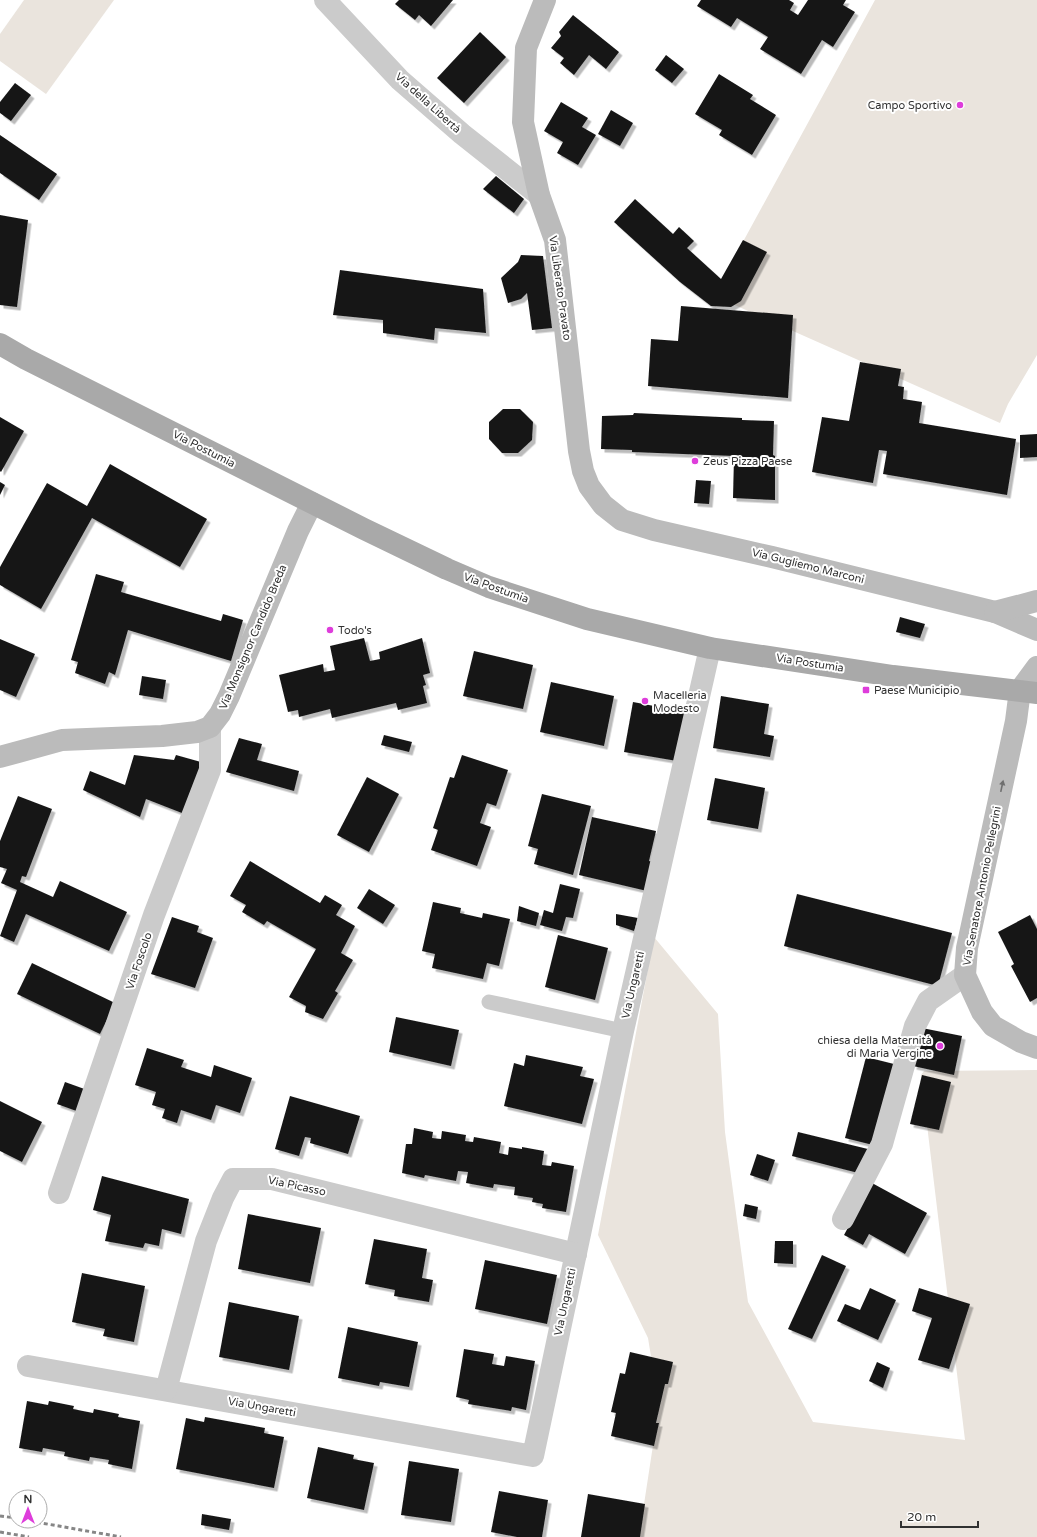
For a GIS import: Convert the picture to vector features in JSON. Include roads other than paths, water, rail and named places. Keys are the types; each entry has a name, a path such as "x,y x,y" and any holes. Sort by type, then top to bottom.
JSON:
{"main road":[{"name":"Via Postumia","path":"0,344 26,359 312,503 447,570 489,587 587,619 710,648 893,676 1028,691"}],"street":[{"name":"Via della Libertà","path":"325,0 400,80 462,134 539,195"},
{"name":"Via Liberato Pravato","path":"545,0 526,48 523,122 539,195 555,240 579,451 583,471 589,486 603,505 622,520"},
{"name":"Via Monsignor Candido Breda","path":"210,727 220,714 229,696 298,531 312,503"},
{"name":"Via Gugliemo Marconi","path":"622,520 654,530 780,559 995,612 1037,630"},
{"path":"995,612 1037,601"},
{"name":"Via Ungaretti","path":"28,1366 533,1456 623,1031 710,648"},
{"path":"1028,691 1037,667"},
{"name":"Via Senatore Antonio Pellegrini","path":"1028,691 1016,721 967,948 965,975 982,1012 993,1026 1021,1042 1037,1048"},
{"path":"0,757 62,740 162,736 197,732 210,727"},
{"name":"Via Foscolo","path":"59,1193 154,915 210,770 210,727"},
{"path":"843,1219 882,1144 915,1026 928,1000 965,975"},
{"name":"Via Picasso","path":"166,1390 206,1241 223,1198 233,1179 272,1179 576,1254"}],"lane":[{"path":"489,1002 623,1031"}],"railway":[{"path":"0,1516 8,1517"},
{"path":"48,1524 121,1537"},
{"path":"0,1532 29,1537"}],"place":[{"name":"Campo Sportivo","path":"960,105"},
{"name":"Zeus Pizza Paese","path":"695,461"},
{"name":"Todo's","path":"330,630"},
{"name":"Paese Municipio","path":"866,690"},
{"name":"Macelleria Modesto","path":"645,701"},
{"name":"chiesa della Maternità di Maria Vergine","path":"940,1046"}]}
